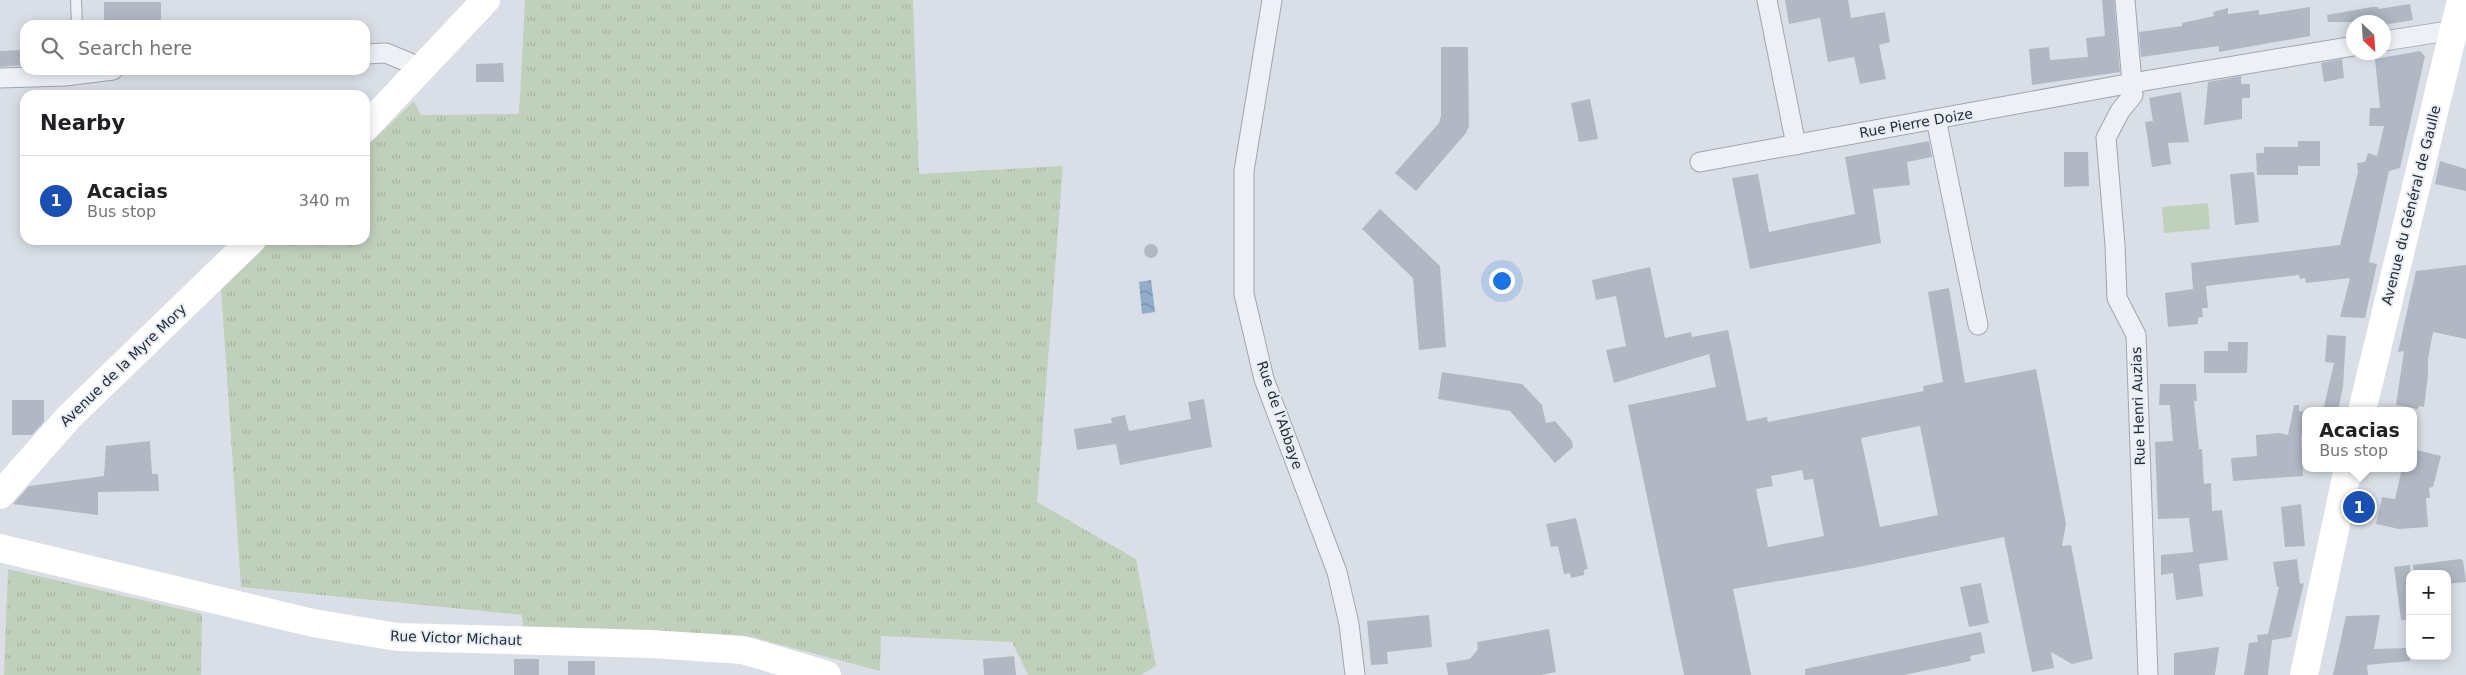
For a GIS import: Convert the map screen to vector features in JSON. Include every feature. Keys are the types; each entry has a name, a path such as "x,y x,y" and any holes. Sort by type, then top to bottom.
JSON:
{"street":[{"path":"370,123 486,0"},
{"name":"Rue de l'Abbaye","path":"1272,0 1244,171 1244,294 1264,379 1337,572 1349,624 1355,675"},
{"path":"1767,0 1796,145"},
{"name":"Rue Henri Auzias","path":"2125,0 2133,95 2120,111 2106,138 2115,245 2117,298 2136,335 2148,675"},
{"name":"Avenue du Général de Gaulle","path":"2363,407 2456,43 2461,0"},
{"path":"2391,41 2456,43"},
{"name":"Rue Pierre Doize","path":"1700,162 2132,83 2346,47"},
{"path":"370,54 386,53 422,68"},
{"path":"0,78 39,75"},
{"path":"1936,119 1978,325"},
{"name":"Avenue de la Myre Mory","path":"0,495 68,417 247,245"},
{"path":"2304,675 2347,472"},
{"name":"Rue Victor Michaut","path":"0,548 313,623 397,637 651,644 743,650 827,675"}],"lane":[{"path":"76,0 77,20"}],"green space":[{"path":"525,0 913,0 919,174 1063,166 1037,502 1136,559 1156,666 1141,675 1028,675 1012,642 881,636 880,671 752,637 523,627 522,615 241,587 221,288 266,245 370,245 370,143 414,101 421,115 519,114"},
{"path":"2208,203 2210,229 2164,233 2162,207"},
{"path":"8,569 202,614 201,675 4,675"}],"water":[{"path":"1151,280 1155,312 1142,314 1139,282"}],"building":[{"path":"1785,0 1848,0 1851,18 1885,12 1890,42 1879,45 1886,79 1860,84 1854,57 1828,62 1820,18 1789,24"},
{"path":"2102,0 2114,0 2120,72 2032,85 2029,49 2049,47 2050,60 2088,57 2086,38 2105,36"},
{"path":"104,2 161,2 161,20 104,20"},
{"path":"2410,4 2413,20 2391,24 2391,15 2346,15 2346,22 2328,22 2327,15 2372,7 2378,7 2378,9"},
{"path":"2310,7 2310,36 2219,52 2219,46 2141,57 2139,32 2182,26 2182,23 2214,16 2213,12 2228,8 2228,14 2259,10 2259,15"},
{"path":"1441,47 1468,47 1469,126 1466,133 1416,191 1395,173 1439,123 1441,116"},
{"path":"20,50 20,65 0,67 0,51"},
{"path":"2420,51 2425,56 2400,168 2389,171 2369,262 2377,264 2365,318 2340,317 2350,278 2306,283 2305,278 2300,279 2299,275 2206,286 2208,308 2202,308 2203,317 2198,318 2198,324 2168,327 2165,293 2193,289 2191,263 2340,245 2358,172 2357,163 2365,162 2368,153 2377,156 2384,126 2369,126 2370,108 2380,108 2375,60 2391,60 2391,56"},
{"path":"2342,59 2344,78 2324,82 2321,63"},
{"path":"503,63 504,82 476,82 476,64"},
{"path":"2241,76 2241,84 2250,84 2250,98 2242,98 2242,119 2204,125 2208,82"},
{"path":"2181,92 2189,142 2168,143 2171,164 2152,167 2145,122 2153,121 2149,98"},
{"path":"1590,99 1598,139 1579,142 1571,103"},
{"path":"1929,141 1932,157 1907,162 1910,185 1873,189 1881,243 1750,269 1732,178 1758,174 1769,232 1855,214 1845,157"},
{"path":"2298,141 2320,141 2320,166 2298,166 2298,175 2257,175 2256,153 2264,153 2264,147 2298,147"},
{"path":"2064,152 2088,152 2089,186 2064,187"},
{"path":"2440,161 2466,169 2466,191 2435,184"},
{"path":"2254,172 2259,222 2235,225 2230,174"},
{"path":"1380,209 1440,266 1446,347 1419,350 1413,278 1362,229"},
{"path":"1148,244 1154,244 1158,251 1154,258 1148,258 1144,254 1144,248"},
{"path":"2466,265 2466,339 2433,332 2428,359 2424,407 2419,406 2418,409 2417,407 2396,405 2404,351 2398,352 2416,271"},
{"path":"1650,267 1665,338 1691,332 1692,337 1728,330 1747,421 1767,417 1768,422 1924,391 1923,386 1943,382 1928,292 1949,288 1965,383 2036,369 2066,524 2062,546 2071,545 2093,659 2072,664 2051,652 2054,668 2032,672 2004,537 1859,567 1733,589 1751,675 1684,675 1628,405 1716,387 1709,354 1614,383 1606,350 1626,346 1616,296 1596,300 1592,280","holes":["1920,426 1938,515 1880,527 1861,438","1802,470 1804,480 1813,479 1824,536 1768,547 1756,489 1773,486 1771,476"]},
{"path":"2327,335 2346,336 2343,387 2339,407 2324,407 2334,363 2325,362"},
{"path":"2228,342 2248,342 2247,373 2204,373 2204,351 2228,351"},
{"path":"1442,372 1522,384 1542,405 1546,423 1555,421 1572,441 1573,447 1555,463 1510,411 1438,399"},
{"path":"2160,384 2196,384 2197,401 2194,401 2199,449 2202,449 2204,484 2211,483 2212,511 2222,510 2228,560 2199,564 2203,596 2176,600 2173,573 2161,575 2161,555 2193,552 2189,518 2158,519 2155,442 2173,441 2170,405 2159,405"},
{"path":"1204,399 1212,447 1120,465 1116,444 1077,450 1074,429 1112,423 1111,418 1125,415 1129,431 1191,419 1188,402"},
{"path":"12,400 44,400 44,422 32,435 12,435"},
{"path":"2294,405 2299,405 2299,411 2302,412 2303,476 2233,481 2231,458 2257,456 2256,435 2280,433 2288,435"},
{"path":"150,441 152,474 158,474 159,491 98,492 98,515 13,504 29,486 104,476 106,446"},
{"path":"2417,450 2441,456 2433,487 2429,488 2430,498 2426,498 2428,527 2399,529 2376,524 2382,497 2395,499 2401,472 2417,472"},
{"path":"2301,504 2305,546 2285,547 2281,507"},
{"path":"1576,518 1588,569 1584,570 1584,575 1571,578 1570,573 1564,574 1558,546 1551,547 1546,524"},
{"path":"2297,559 2300,584 2304,583 2291,637 2272,640 2268,675 2244,675 2249,643 2258,642 2257,635 2268,634 2279,587 2277,587 2273,562"},
{"path":"2460,559 2463,560 2466,582 2451,584 2451,570 2414,570 2413,565"},
{"path":"2410,565 2410,570 2406,570 2406,620 2401,620 2394,567"},
{"path":"1981,583 1989,623 1969,627 1960,587"},
{"path":"1429,615 1432,647 1387,652 1388,664 1371,665 1367,621"},
{"path":"2380,615 2374,649 2406,648 2406,660 2410,661 2367,665 2368,675 2333,675 2346,616"},
{"path":"1549,629 1556,672 1541,675 1448,675 1446,663 1470,659 1478,649 1477,642"},
{"path":"1981,632 1985,653 1970,656 1971,661 1904,675 1805,675 1805,669"},
{"path":"2219,647 2215,675 2174,675 2174,653"},
{"path":"1014,656 1016,675 984,675 983,659"},
{"path":"514,659 539,659 539,675 514,675"},
{"path":"568,661 595,661 595,675 568,675"}],"place":[{"name":"Acacias","path":"2359,507"}]}
